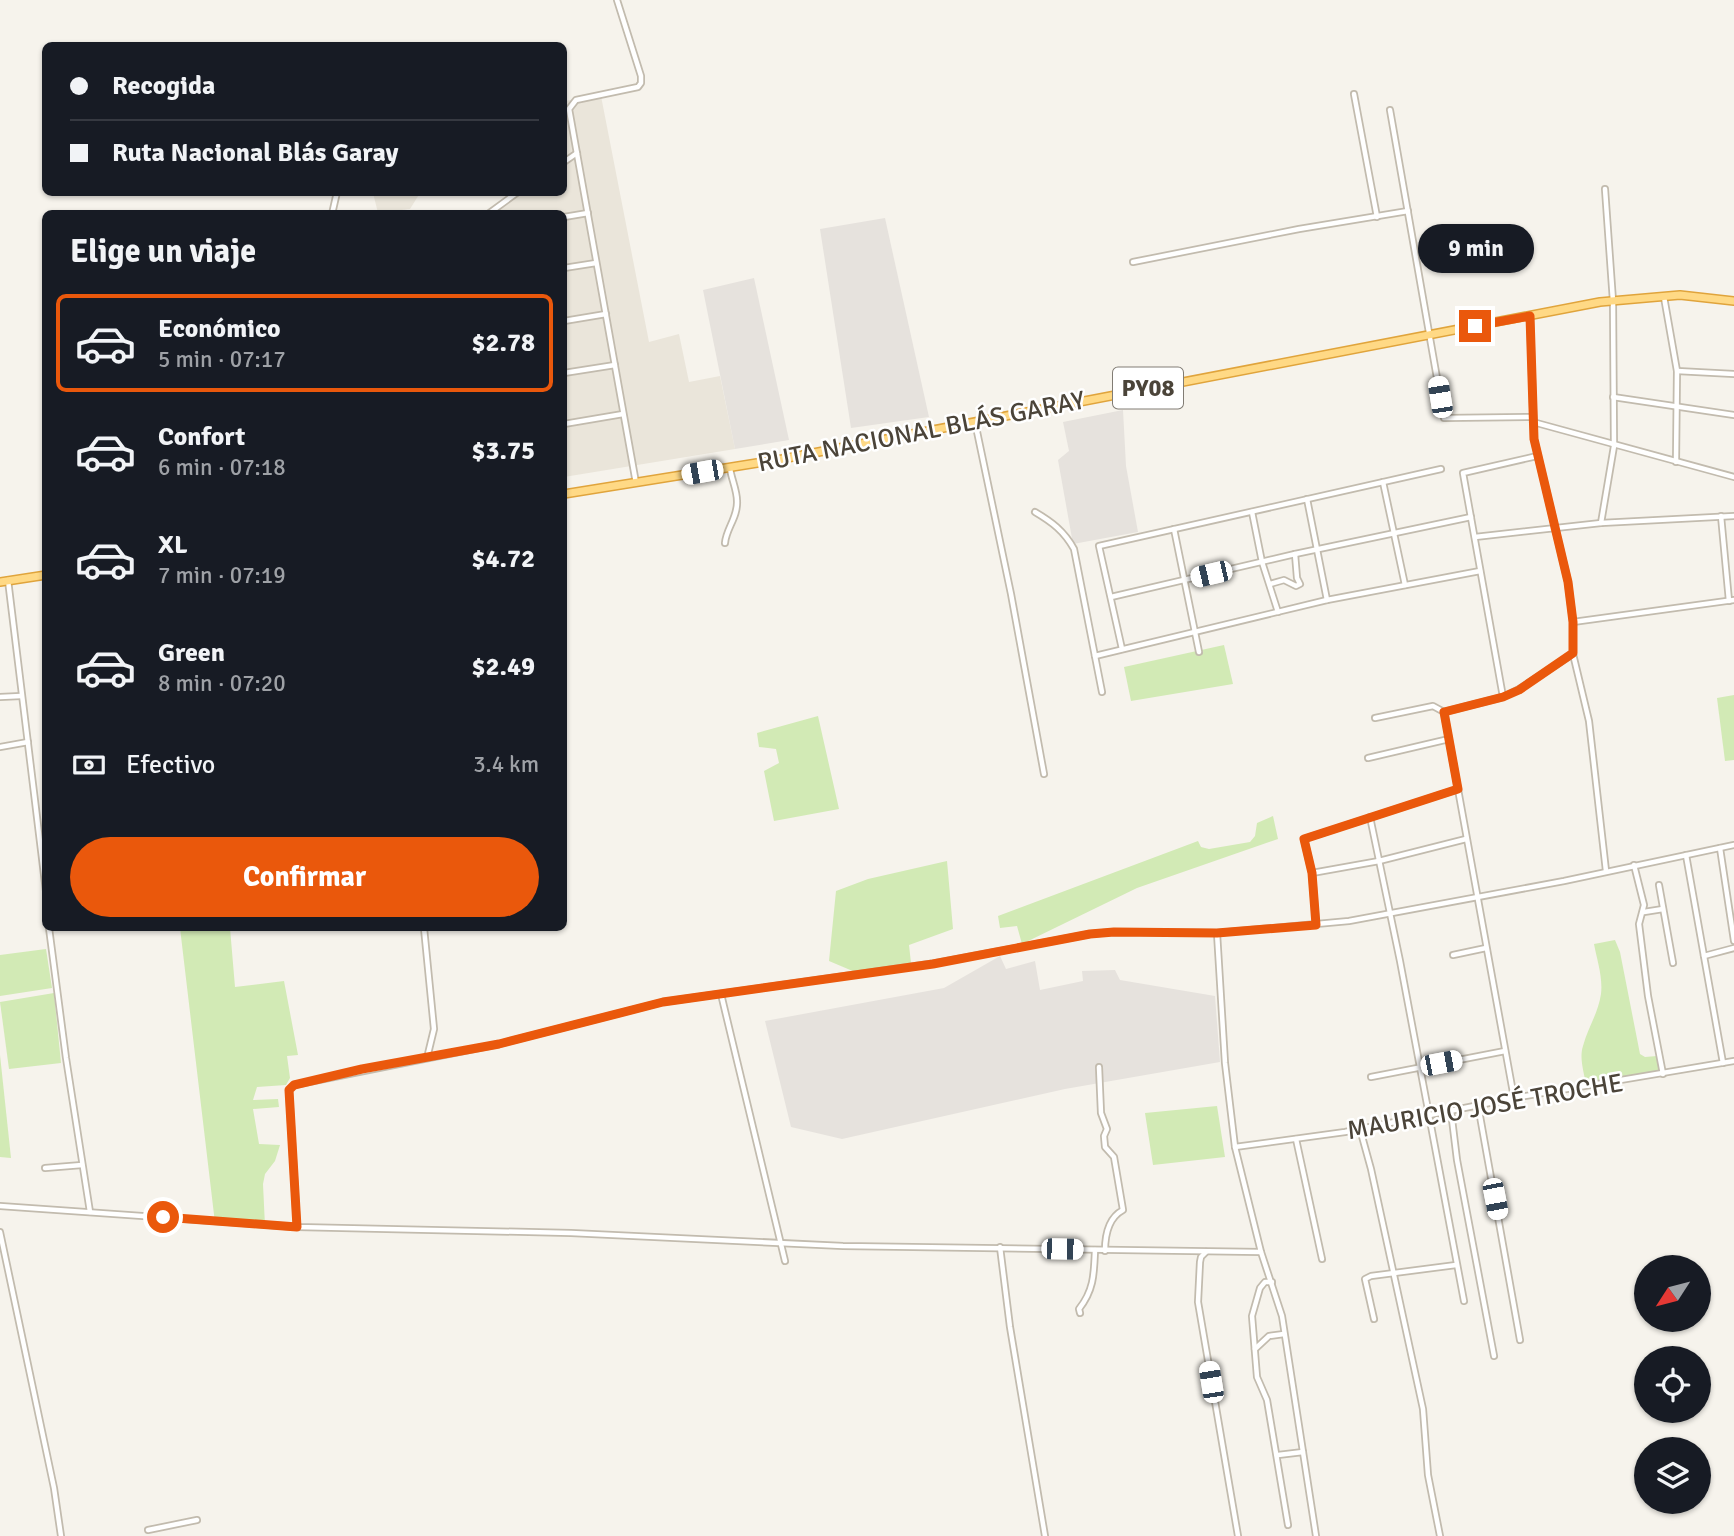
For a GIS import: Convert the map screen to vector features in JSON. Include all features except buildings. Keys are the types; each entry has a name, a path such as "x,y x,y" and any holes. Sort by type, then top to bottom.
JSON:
{"highway":[{"name":"RUTA NACIONAL BLÁS GARAY","path":"567,494 975,422 1613,301 1664,296 1734,301"},
{"path":"4,581 42,576"}],"street":[{"path":"617,0 641,83 638,87 576,100 571,103 569,109 636,483"},
{"path":"1354,94 1377,217"},
{"path":"1390,110 1444,418 1532,420 1614,446 1734,477"},
{"path":"567,160 577,153"},
{"path":"1601,523 1614,446 1613,301 1605,189"},
{"path":"493,210 513,196"},
{"path":"1133,262 1299,229 1408,211"},
{"path":"567,216 587,213"},
{"path":"567,268 596,263"},
{"path":"1664,296 1676,371 1676,462"},
{"path":"567,320 606,314"},
{"path":"1530,316 1532,420 1537,456 1568,582 1573,622 1573,653 1589,721 1606,871"},
{"path":"567,373 615,365"},
{"path":"1676,371 1734,374"},
{"path":"1613,397 1734,415"},
{"path":"567,424 624,414"},
{"path":"975,422 1011,594 1044,774"},
{"path":"1503,697 1463,473 1537,456"},
{"path":"724,543 726,534 732,527 737,501 730,467"},
{"path":"1122,649 1099,546 1441,469"},
{"path":"1383,482 1405,586"},
{"path":"1307,499 1327,600"},
{"path":"1035,512 1055,524 1067,536 1074,549 1102,692"},
{"path":"1252,512 1262,562 1278,612"},
{"path":"1573,622 1731,601 1721,516"},
{"path":"1475,537 1601,523 1734,516"},
{"path":"1111,597 1471,517"},
{"path":"1174,529 1199,652"},
{"path":"1270,584 1284,580 1296,586 1300,584 1297,579 1295,554"},
{"path":"1096,656 1327,600 1480,571"},
{"path":"4,581 42,858"},
{"path":"1376,718 1433,706 1444,712 1503,697 1519,690 1573,653"},
{"path":"0,697 21,696"},
{"path":"1444,712 1514,1098"},
{"path":"1368,758 1449,739"},
{"path":"0,747 28,742"},
{"path":"1316,925 1312,873 1304,839 1458,789"},
{"path":"1370,817 1464,1301"},
{"path":"1312,873 1379,861 1466,839"},
{"path":"297,1227 290,1087 362,1069 499,1044 663,1002 933,964 1090,934 1217,933 1316,925 1391,915 1734,845"},
{"path":"1720,848 1734,941"},
{"path":"1686,855 1723,1063"},
{"path":"1634,865 1644,912 1639,925 1648,996 1663,1074"},
{"path":"1659,885 1674,963"},
{"path":"1644,912 1663,909"},
{"path":"49,931 90,1212"},
{"path":"424,931 433,1029 427,1058"},
{"path":"1217,933 1225,1063 1235,1147 1261,1252 1282,1316 1316,1536"},
{"path":"1453,955 1486,948"},
{"path":"1704,956 1734,948"},
{"path":"721,994 785,1261"},
{"path":"1371,1077 1505,1051"},
{"name":"MAURICIO JOSÉ TROCHE","path":"1235,1147 1360,1129 1514,1098 1734,1061"},
{"path":"1099,1067 1101,1113 1107,1129 1104,1136 1105,1147 1114,1157 1117,1167 1123,1210 1111,1221 1105,1251"},
{"path":"1478,1105 1520,1340"},
{"path":"1451,1111 1457,1160 1494,1356"},
{"path":"1360,1129 1423,1409 1428,1475 1440,1536"},
{"path":"1296,1139 1322,1259"},
{"path":"45,1168 82,1165"},
{"path":"0,1206 297,1227 571,1233 843,1246 1261,1252"},
{"path":"0,1232 52,1478 61,1536"},
{"path":"1000,1247 1010,1328 1045,1536"},
{"path":"1080,1313 1079,1309 1088,1298 1094,1279 1094,1251"},
{"path":"1206,1252 1201,1257 1198,1302 1238,1536"},
{"path":"1374,1319 1366,1279 1456,1265"},
{"path":"1272,1282 1265,1282 1260,1287 1252,1316 1257,1377 1267,1400 1288,1525"},
{"path":"1255,1349 1269,1336 1284,1334"},
{"path":"1278,1455 1303,1452"},
{"path":"148,1530 198,1520"}],"shaded area":[{"path":"601,96 649,342 679,334 689,382 720,376 735,449 567,477 567,210 495,210 515,196 567,196 567,101"},
{"path":"374,196 418,196 410,209 377,210"},
{"path":"885,218 929,417 851,428 820,229"},
{"path":"754,278 789,440 735,449 703,290"},
{"path":"1123,410 1126,466 1138,532 1073,544 1058,460 1069,451 1063,422"},
{"path":"1000,956 1006,969 1035,961 1040,990 1083,981 1082,971 1115,970 1120,980 1215,996 1220,1062 1065,1089 842,1139 791,1127 765,1021 944,988"}],"green space":[{"path":"1224,645 1233,684 1131,701 1124,667"},
{"path":"1734,695 1734,760 1725,761 1717,698"},
{"path":"818,716 839,809 774,821 764,771 779,763 776,749 759,747 757,733"},
{"path":"1273,816 1278,839 1137,888 1022,944 1017,926 1000,928 998,916 1198,841 1201,847 1209,849 1250,842 1255,836 1257,823"},
{"path":"947,861 953,929 909,945 911,963 855,972 829,961 836,891 868,879"},
{"path":"180,931 230,931 235,987 284,981 298,1055 287,1056 290,1078 286,1085 257,1087 253,1100 278,1099 279,1107 253,1109 259,1144 280,1145 275,1161 265,1174 263,1184 265,1226 215,1223"},
{"path":"1615,940 1620,952 1640,1054 1645,1057 1657,1056 1659,1072 1586,1084 1582,1051 1601,994 1594,944"},
{"path":"46,949 52,988 0,996 0,955"},
{"path":"54,993 61,1063 9,1069 0,1002"},
{"path":"0,1055 11,1158 0,1157"},
{"path":"1217,1106 1225,1157 1153,1165 1145,1113"}],"route":[{"path":"163,1217 297,1227 289,1090 294,1085 362,1069 407,1063 499,1044 663,1002 933,964 1090,934 1217,933 1316,925 1312,873 1304,839 1458,789 1444,712 1503,697 1519,690 1573,653 1573,622 1568,582 1534,439 1530,316 1475,326"}]}
